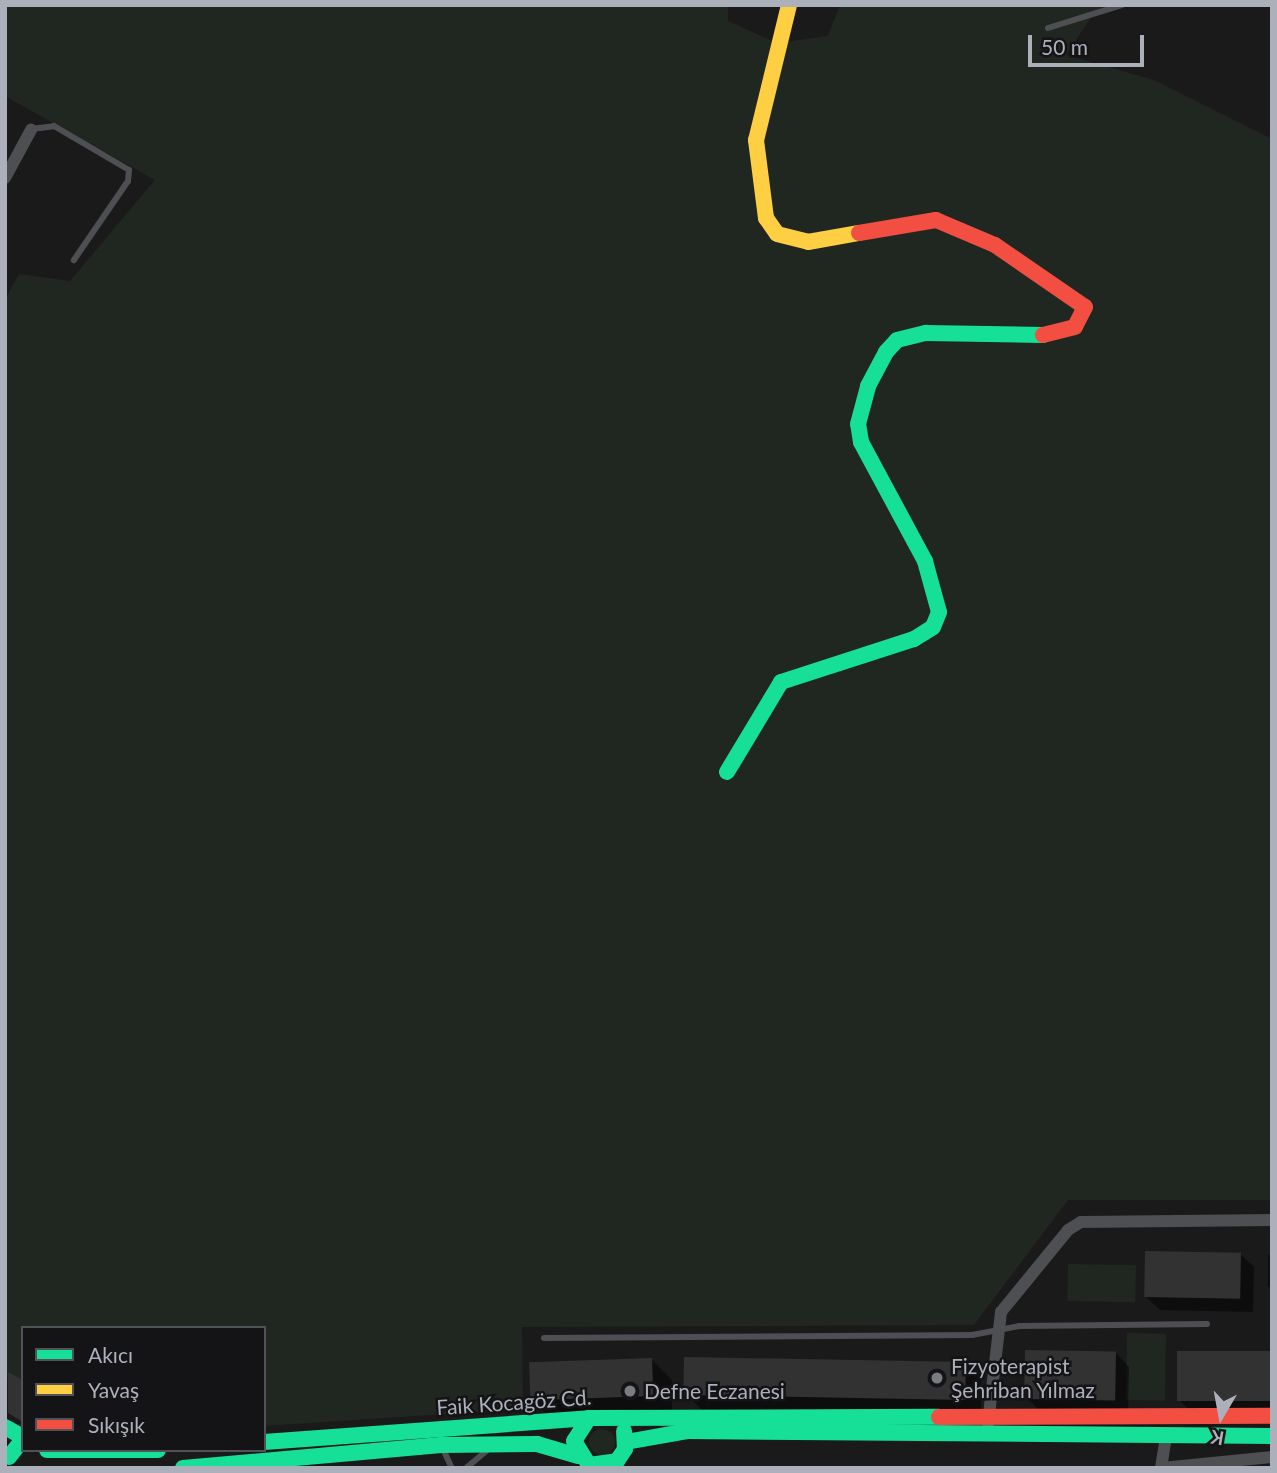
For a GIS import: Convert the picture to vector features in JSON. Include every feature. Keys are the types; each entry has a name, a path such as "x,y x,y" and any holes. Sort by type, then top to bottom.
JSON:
{"street":[{"path":"727,772 781,682 858,652 914,639 933,627 939,612 939,594 925,561 861,442 858,424 868,386 886,352 897,340 926,333 1054,335 1076,327 1085,307 995,245 936,220 808,242 777,234 766,218 756,177 756,140 789,5"},
{"path":"5,178 31,130"},
{"path":"987,1433 1001,1312 1031,1270 1082,1222 1272,1220"},
{"name":"Faik Kocagöz Cd.","path":"266,1442 589,1418 989,1412 1272,1416"},
{"path":"586,1463 575,1434 589,1418"},
{"path":"611,1418 626,1442"},
{"path":"5,1427 21,1437"},
{"path":"626,1442 687,1431 1272,1436"},
{"path":"1166,1435 1162,1468 1272,1457"},
{"path":"10,1461 21,1442"},
{"path":"183,1468 441,1445 537,1444 586,1463 613,1467 626,1442"},
{"path":"65,1461 141,1452"}],"lane":[{"path":"1048,28 1122,5"},
{"path":"31,130 54,126 129,170 128,181 74,260"},
{"path":"544,1338 972,1335 999,1329 1207,1324"},
{"path":"441,1445 452,1468"},
{"path":"466,1468 494,1445"}],"shaded area":[{"path":"5,5 728,5 728,21 777,43 828,36 840,5 1112,5 1096,10 1066,55 1154,80 1272,139 1272,1200 1068,1200 974,1325 522,1327 523,1409 266,1426 266,1326 21,1326 21,1379 8,1373 5,1411 5,300 19,274 70,281 155,180 5,96"},
{"path":"1068,1264 1136,1265 1135,1302 1067,1301"},
{"path":"1127,1333 1166,1334 1165,1401 1126,1400"},
{"path":"602,1429 612,1432 615,1442 612,1452 602,1455 592,1452 589,1442 592,1432"}],"building":[{"path":"1145,1251 1241,1253 1240,1299 1144,1297"},
{"path":"1025,1350 1116,1352 1115,1401 1024,1399"},
{"path":"1177,1351 1271,1351 1271,1401 1177,1401"},
{"path":"684,1357 966,1362 965,1400 683,1395"},
{"path":"652,1358 653,1396 530,1400 529,1362"},
{"path":"8,1372 21,1379 21,1421 8,1413"}],"traffic: fast":[{"path":"727,772 781,682 914,639 933,627 939,612 925,561 861,442 858,424 868,386 886,352 897,340 926,333 1043,335"},
{"path":"266,1442 589,1418 939,1417"},
{"path":"589,1418 574,1441 589,1465 617,1461 625,1449 624,1431"},
{"path":"5,1427 21,1436"},
{"path":"626,1442 687,1431 1272,1436"},
{"path":"9,1457 21,1442"},
{"path":"183,1468 441,1445 537,1444 578,1456"}],"traffic: slow":[{"path":"789,5 756,140 766,218 777,234 808,242 859,233"}],"traffic: jam":[{"path":"859,233 936,220 995,245 1085,307 1075,327 1043,335"},
{"path":"939,1417 1272,1416"}],"place":[{"name":"Fizyoterapist Şehriban Yılmaz","path":"937,1378"},
{"name":"Defne Eczanesi","path":"630,1391"}]}
